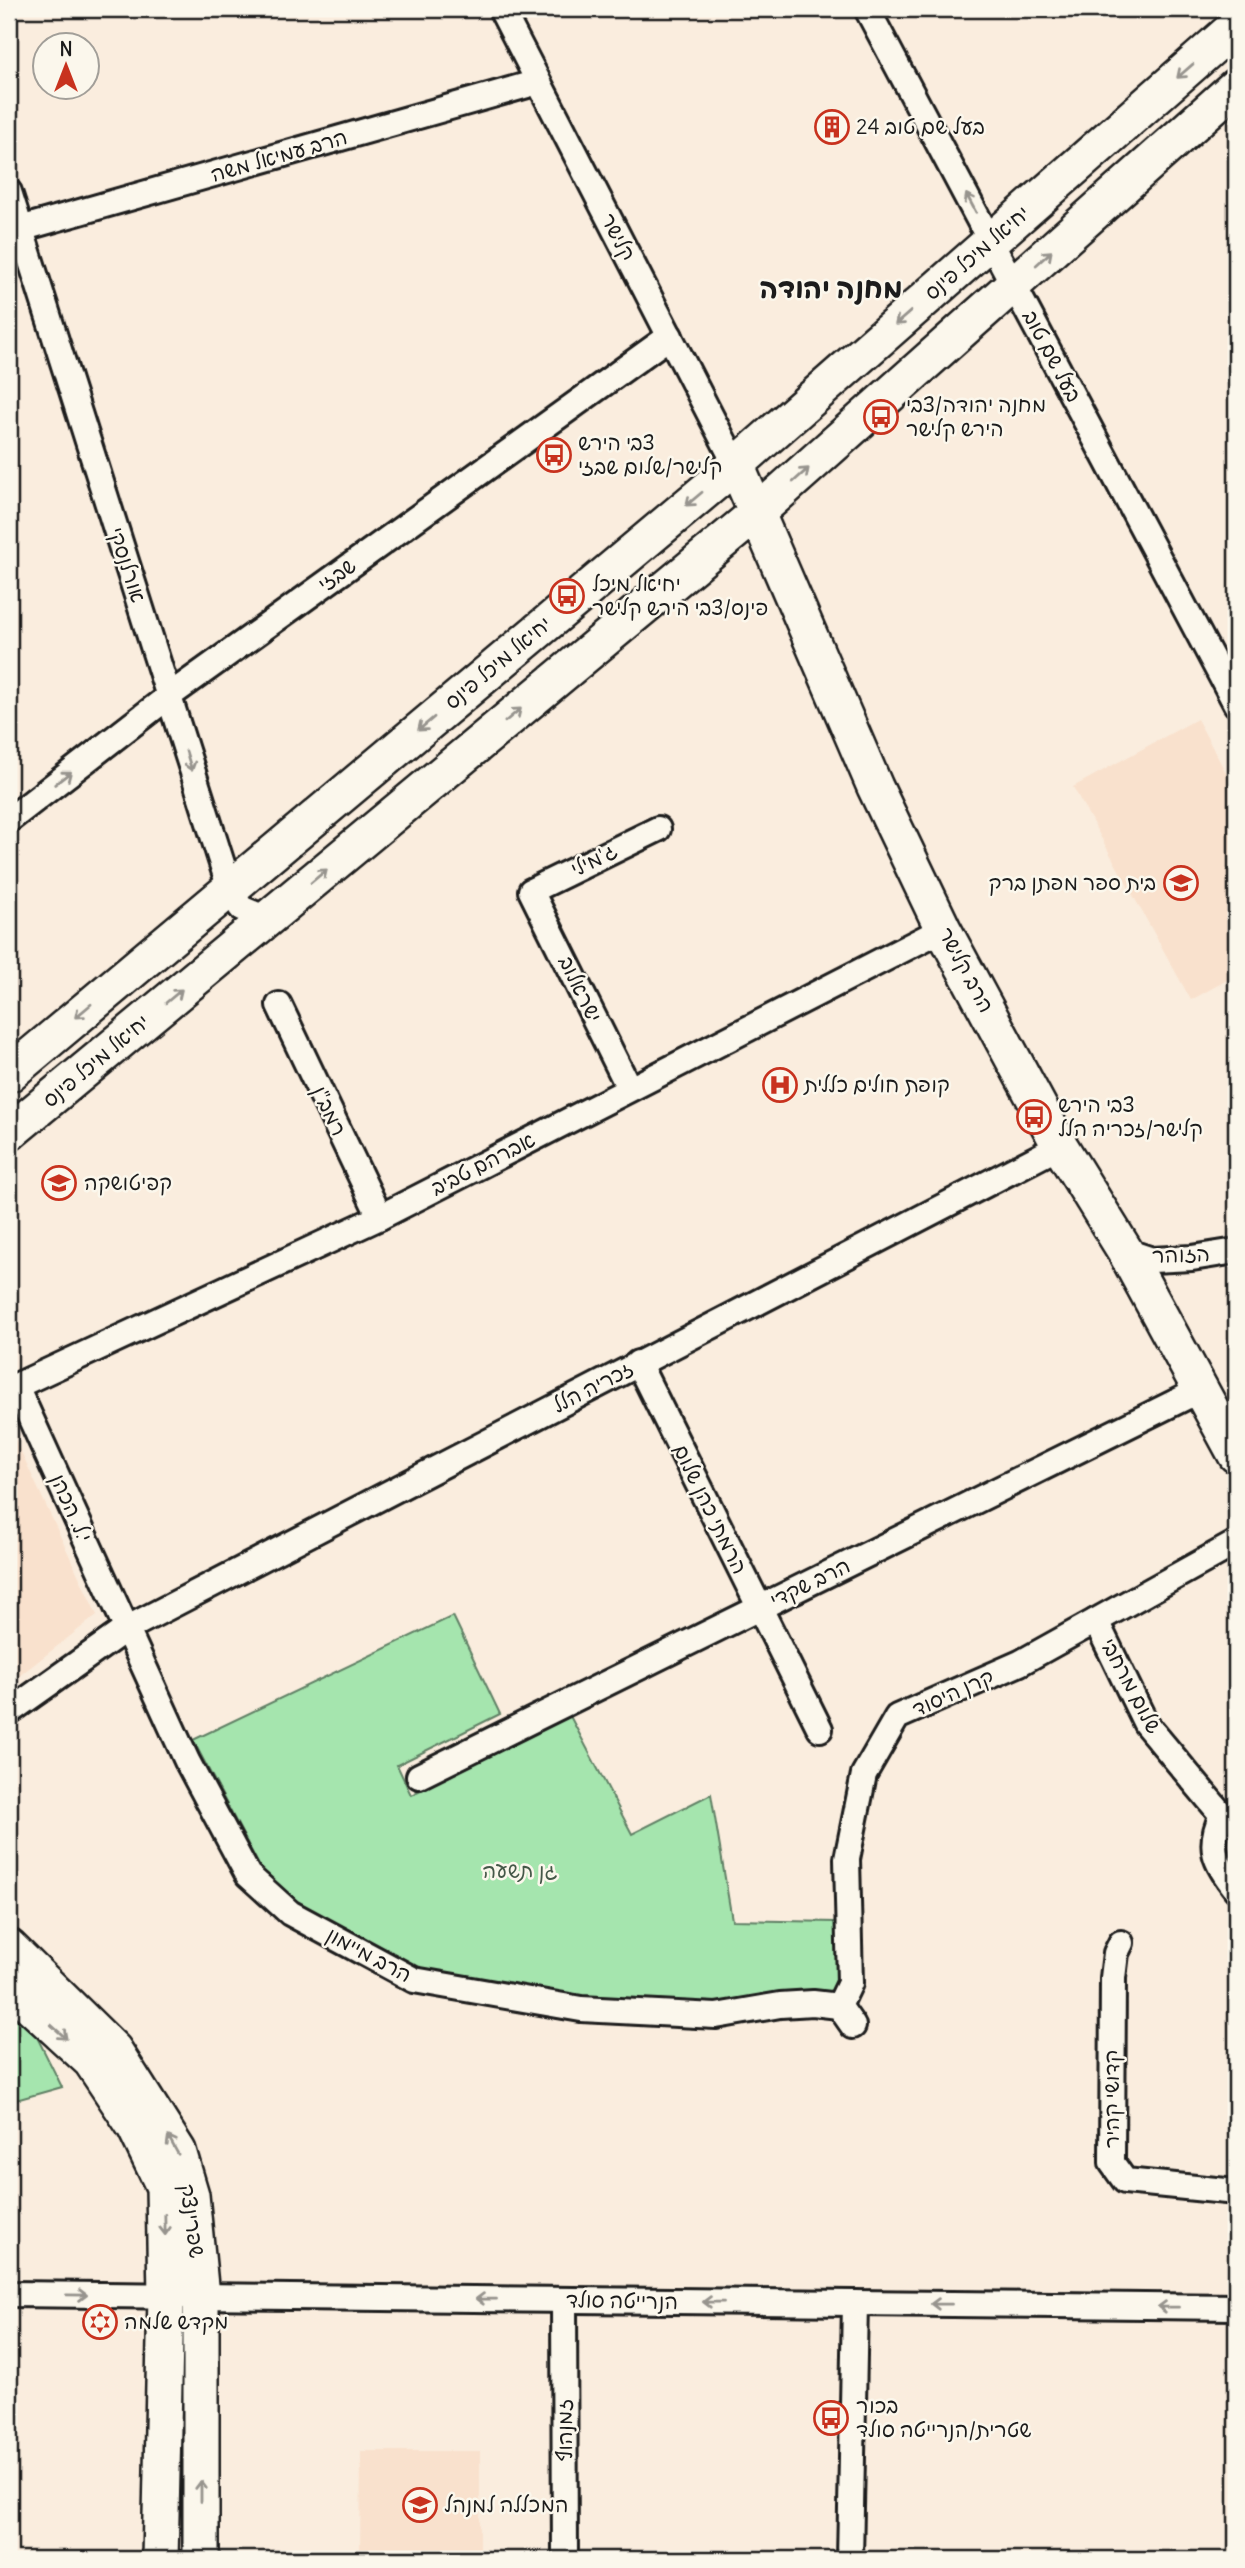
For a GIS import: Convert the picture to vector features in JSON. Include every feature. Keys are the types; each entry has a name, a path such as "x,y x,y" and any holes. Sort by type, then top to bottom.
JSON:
{"main road":[{"name":"יחיאל מיכל פינס","path":"9,1074 736,465 1236,26"},
{"name":"יחיאל מיכל פינס","path":"9,1133 758,512 1236,86"},
{"name":"הרב קלישר","path":"736,465 875,787 943,929 1060,1146 1125,1251 1236,1455"},
{"name":"שפרינצק","path":"9,1947 114,2050 178,2151 191,2195 201,2296 201,2559"},
{"name":"שפרינצק","path":"9,1986 91,2061 135,2127 164,2188 166,2296 160,2559"}],"street":[{"name":"קלישר","path":"501,9 736,465"},
{"name":"בעל שם טוב","path":"867,9 1236,704"},
{"name":"הרב עמיאל משה","path":"20,229 538,82"},
{"name":"אורלנסקי","path":"9,192 230,888 241,908 267,919"},
{"name":"שבזי","path":"9,820 169,696 670,336"},
{"name":"ג'מילי","path":"531,891 658,829"},
{"name":"ישראלוב","path":"531,891 629,1088"},
{"name":"אברהם טביב","path":"16,1386 380,1217 943,929"},
{"name":"רמב\"ן","path":"279,1005 380,1217"},
{"name":"זכריה הלל","path":"9,1712 126,1629 1060,1146"},
{"name":"הזוהר","path":"1125,1251 1152,1260 1236,1251"},
{"name":"הרמתי כהן שלום","path":"638,1363 820,1729"},
{"name":"י.ל. הכהן","path":"16,1386 126,1629"},
{"name":"הרב שקדי","path":"419,1776 1200,1390"},
{"name":"קרן היסוד","path":"839,2006 850,1983 847,1859 864,1774 897,1717 1020,1663 1236,1543"},
{"name":"שלום מרחבי","path":"1096,1621 1146,1724 1222,1815 1212,1835 1218,1866 1236,1889"},
{"name":"הרב מיימון","path":"126,1629 187,1761 248,1875 290,1913 414,1980 581,2009 716,2016 780,2005 839,2006"},
{"name":"קדושי קהיר","path":"1121,1943 1116,1953 1113,1978 1112,2163 1125,2181 1236,2192"},
{"path":"839,2006 853,2026"},
{"name":"הנרייטה סולד","path":"9,2294 1236,2307"},
{"name":"זמנהוף","path":"564,2300 565,2559"},
{"path":"850,2559 855,2303"}],"shaded area":[{"name":"בית ספר מפתן ברק","path":"1197,719 1236,791 1236,975 1191,1000 1073,787"},
{"path":"9,1426 97,1615 9,1684"},
{"name":"המכללה למנהל","path":"361,2451 480,2451 480,2559 360,2559"}],"green space":[{"name":"גן תשעה","path":"453,1616 500,1714 397,1765 411,1795 570,1716 632,1834 711,1794 732,1920 837,1922 841,1980 835,1995 779,1992 717,2006 586,2000 417,1970 295,1903 262,1871 193,1740"},
{"path":"9,2011 37,2037 62,2087 9,2102"}],"place":[{"name":"בעל שם טוב 24","path":"832,127"},
{"name":"מחנה יהודה/צבי הירש קלישר","path":"881,417"},
{"name":"צבי הירש קלישר/שלום שבזי","path":"554,455"},
{"name":"יחיאל מיכל פינס/צבי הירש קלישר","path":"567,596"},
{"name":"בית ספר מפתן ברק","path":"1181,883"},
{"name":"קופת חולים כללית","path":"780,1085"},
{"name":"צבי הירש קלישר/זכריה הלל","path":"1034,1117"},
{"name":"קפיטושקה","path":"59,1183"},
{"name":"מקדש שלמה","path":"100,2322"},
{"name":"בכור שטרית/הנרייטה סולד","path":"831,2418"},
{"name":"המכללה למנהל","path":"420,2505"}],"district":[{"name":"מחנה יהודה","path":"831,288"}]}
